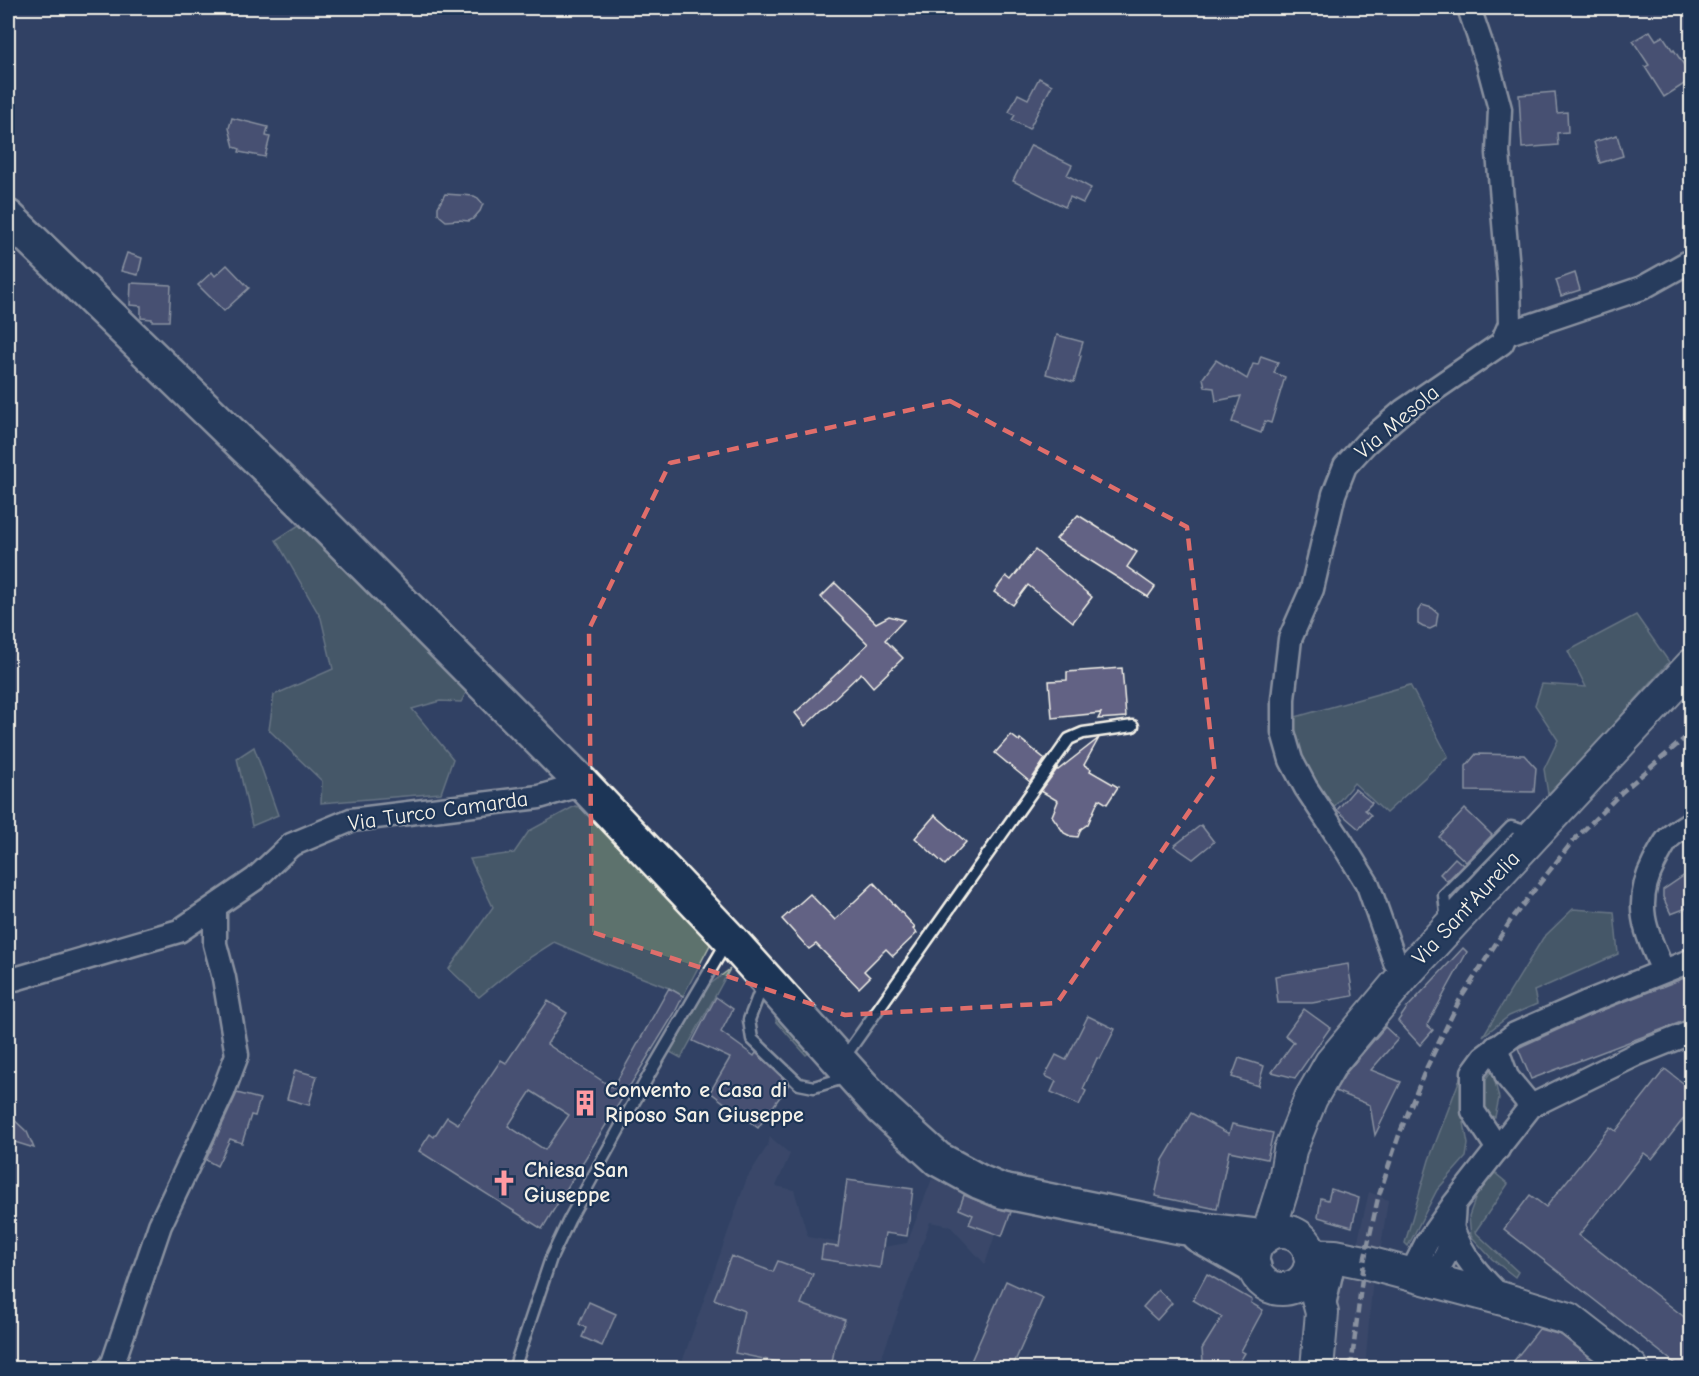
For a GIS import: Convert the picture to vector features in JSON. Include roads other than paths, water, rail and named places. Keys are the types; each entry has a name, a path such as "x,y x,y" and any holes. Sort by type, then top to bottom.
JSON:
{"main road":[{"path":"8,217 304,504 583,784 729,938 884,1109 938,1159 1002,1191 1180,1227 1215,1243 1291,1250 1364,1262 1503,1299 1569,1319 1632,1368"},
{"name":"Via Sant'Aurelia","path":"1317,1365 1322,1313 1291,1250 1285,1180 1290,1150 1311,1098 1331,1063 1406,973 1692,665"},
{"path":"1291,1250 1262,1281 1278,1288 1301,1312 1309,1330 1317,1365"}],"street":[{"path":"1468,8 1488,64 1500,109 1498,153 1509,280 1509,324 1506,334"},
{"path":"1506,334 1642,288 1692,260"},
{"name":"Via Mesola","path":"1406,973 1395,962 1368,885 1306,788 1291,760 1283,732 1283,699 1290,639 1312,589 1334,494 1345,466 1366,443 1403,411 1502,343 1506,334"},
{"name":"Via Turco Camarda","path":"8,981 179,931 255,879 291,845 351,820 539,797 583,784"},
{"path":"1663,970 1648,938 1642,914 1646,878 1669,838 1692,822"},
{"path":"109,1368 113,1363 160,1225 223,1092 237,1055 224,978 215,944 215,907"},
{"path":"1498,1149 1473,1111 1473,1072 1484,1058 1515,1034 1663,970 1692,960"},
{"path":"1413,1275 1427,1242 1531,1106 1637,1054 1692,1032"},
{"path":"1496,1047 1507,1077 1531,1106"},
{"path":"1413,1275 1431,1271 1442,1262 1449,1250 1454,1204"},
{"path":"1452,1228 1460,1248 1475,1270 1503,1299"}],"lane":[{"path":"765,977 749,1020 752,1039 799,1084 814,1087 847,1069 1069,739 1083,733 1133,726"},
{"path":"515,1366 551,1258 569,1220 649,1075 729,938"}],"railway":[{"path":"1351,1368 1364,1262 1378,1198 1399,1135 1425,1071 1459,1001 1511,920 1572,842 1622,792 1692,732"}],"place":[{"name":"Convento e Casa di Riposo San Giuseppe","path":"585,1103"},
{"name":"Chiesa San Giuseppe","path":"504,1183"}]}
